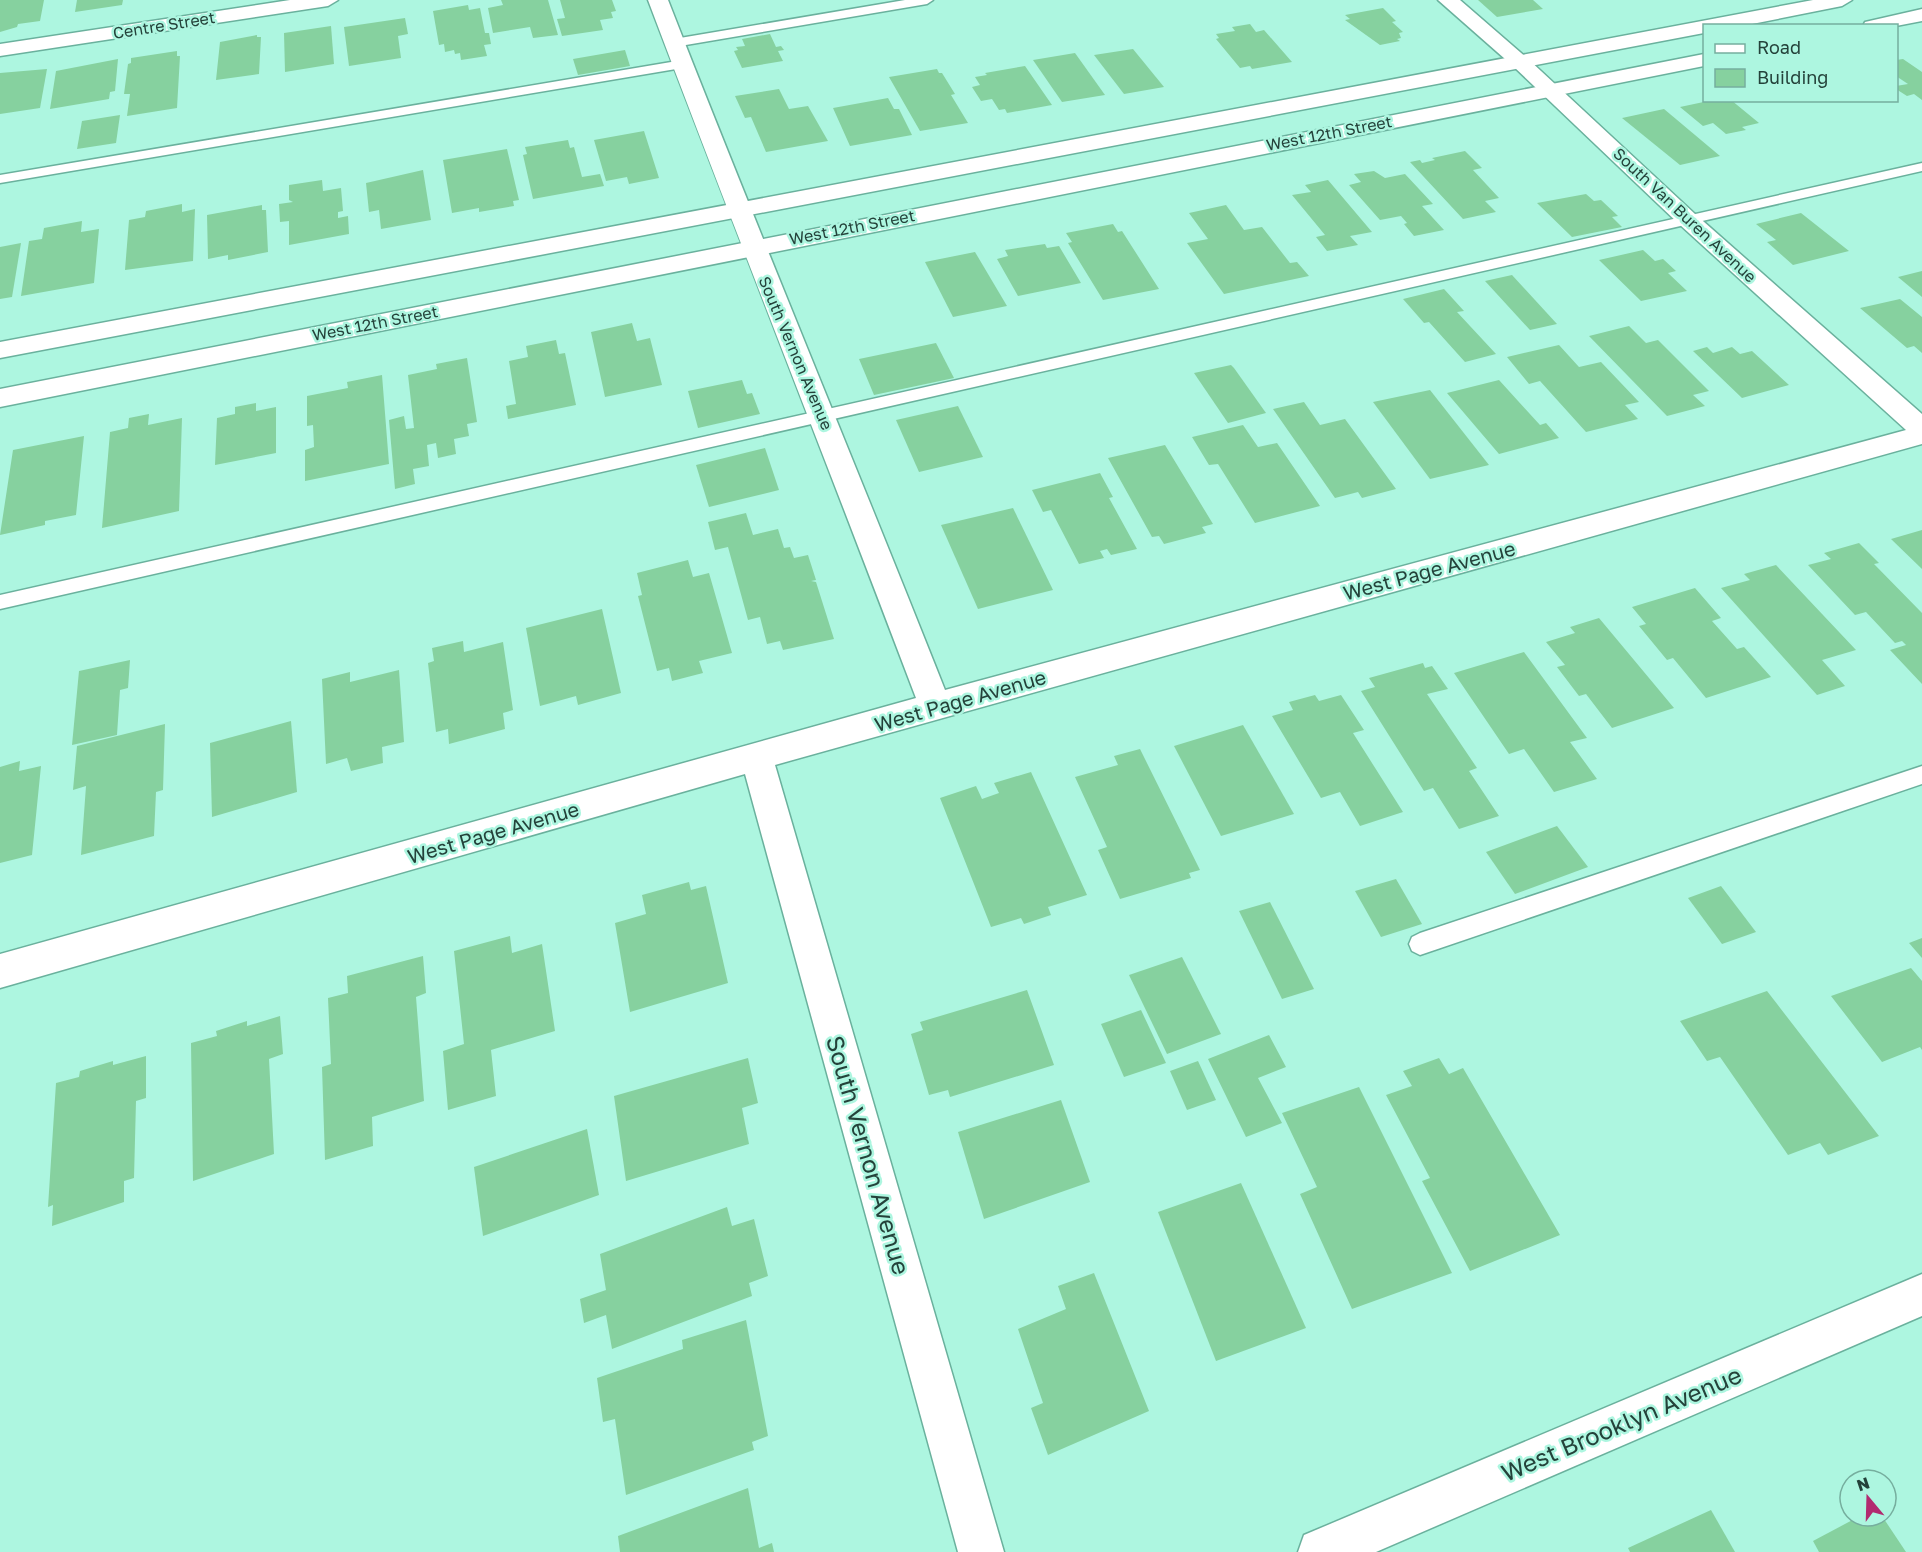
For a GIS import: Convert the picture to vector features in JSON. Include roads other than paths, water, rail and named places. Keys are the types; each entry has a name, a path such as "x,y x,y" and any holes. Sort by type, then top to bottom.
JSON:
{"street":[{"name":"Centre Street","path":"0,50 328,0"},
{"name":"South Vernon Avenue","path":"658,0 752,247 823,416 935,706"},
{"name":"South Van Buren Avenue","path":"1448,0 1520,62 1687,219 1922,429"},
{"path":"1720,24 1842,0"},
{"path":"1881,24 1922,15"},
{"name":"West 12th Street","path":"0,350 1703,27"},
{"name":"West 12th Street","path":"0,398 752,247 1703,60"},
{"name":"West Page Avenue","path":"0,970 935,706 1922,435"},
{"name":"South Vernon Avenue","path":"757,758 981,1552"},
{"name":"West Brooklyn Avenue","path":"1321,1552 1922,1295"}],"lane":[{"path":"674,43 927,0"},
{"path":"0,179 683,64"},
{"path":"0,602 1922,166"},
{"path":"1420,944 1922,775"}]}
